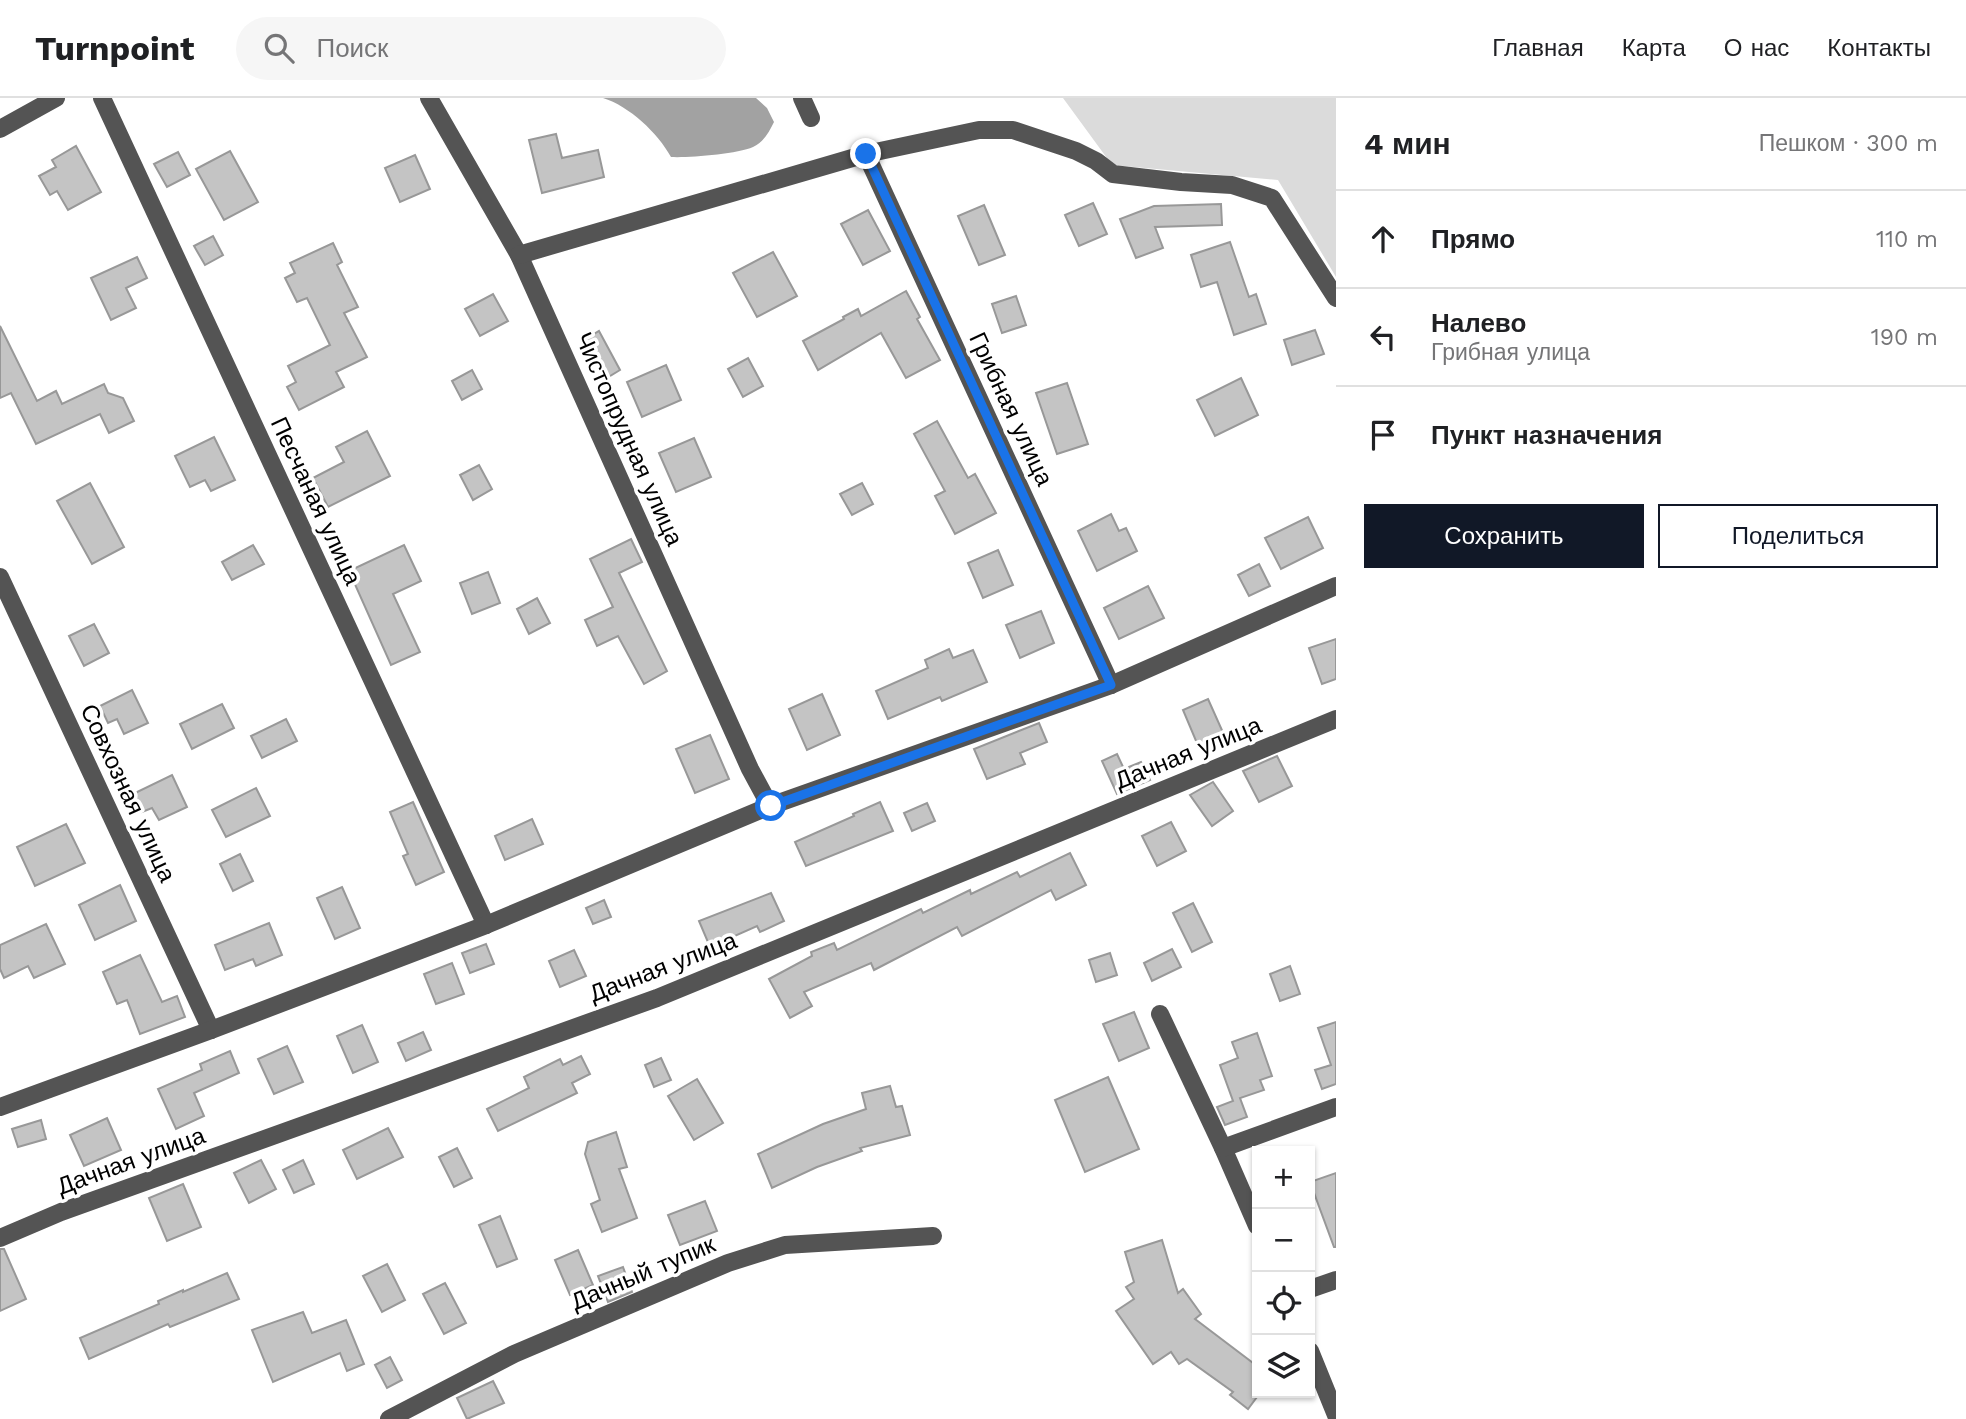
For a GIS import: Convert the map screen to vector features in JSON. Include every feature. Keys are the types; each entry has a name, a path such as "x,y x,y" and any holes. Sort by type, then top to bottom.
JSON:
{"street":[{"path":"0,129 56,98"},
{"name":"Песчаная улица","path":"102,98 486,925"},
{"name":"Чистопрудная улица","path":"429,98 519,255 750,769 771,806"},
{"path":"802,98 811,118"},
{"path":"519,255 866,154 979,130 1013,130 1076,151 1113,174 1232,185 1272,198 1336,298"},
{"name":"Грибная улица","path":"866,154 1111,685"},
{"name":"Совхозная улица","path":"0,577 211,1030"},
{"path":"0,1107 486,925 771,806 1111,685 1336,586"},
{"name":"Дачная улица","path":"0,1238 61,1212 657,998 1336,719"},
{"path":"1160,1014 1252,1215"},
{"path":"1223,1148 1336,1107"},
{"name":"Дачный тупик","path":"389,1419 514,1354 728,1263 785,1245 933,1236"},
{"path":"1315,1287 1336,1280"},
{"path":"1315,1363 1336,1415"}],"shaded area":[{"path":"603,98 756,98 767,108 774,122 763,140 753,147 712,155 671,157 659,139 642,122 623,107"},
{"path":"1063,98 1336,98 1336,277 1278,180 1112,165"}],"building":[{"path":"556,134 562,158 598,150 604,177 542,193 529,140"},
{"path":"76,146 101,192 68,210 57,191 50,195 39,176 56,167 52,160"},
{"path":"230,151 258,202 224,220 196,169"},
{"path":"178,152 190,175 167,187 154,164"},
{"path":"415,155 430,189 400,202 385,168"},
{"path":"1093,203 1107,234 1079,246 1065,215"},
{"path":"1221,204 1222,225 1155,227 1163,248 1136,258 1120,219 1154,206"},
{"path":"984,205 1005,255 979,265 958,216"},
{"path":"868,210 890,251 863,265 841,224"},
{"path":"213,236 223,255 205,265 194,246"},
{"path":"1230,242 1249,297 1256,294 1266,324 1234,335 1217,282 1201,287 1191,255"},
{"path":"333,243 342,262 337,265 358,307 344,313 367,357 336,372 344,387 299,410 287,387 296,382 288,366 330,345 307,298 297,302 285,278 295,273 290,263"},
{"path":"773,252 797,296 757,317 733,273"},
{"path":"137,257 147,278 126,288 136,308 111,320 91,278"},
{"path":"906,291 920,317 917,319 940,360 906,378 881,333 818,370 803,341 858,309 861,316"},
{"path":"493,294 508,321 480,336 465,309"},
{"path":"1016,296 1026,325 1002,333 992,304"},
{"path":"0,326 37,401 56,391 62,404 104,384 108,393 123,398 134,421 109,433 100,414 36,444 11,393 0,398"},
{"path":"1315,330 1324,354 1292,365 1284,340"},
{"path":"599,331 620,370 605,379 584,340"},
{"path":"748,358 763,386 743,397 728,369"},
{"path":"666,365 681,400 642,417 627,382"},
{"path":"472,370 482,389 462,400 452,381"},
{"path":"1241,378 1258,415 1215,436 1197,400"},
{"path":"1067,383 1088,444 1057,454 1036,393"},
{"path":"937,421 968,478 975,474 996,513 955,534 935,496 945,491 914,434"},
{"path":"367,431 390,476 328,507 313,478 344,462 336,447"},
{"path":"214,437 235,480 211,491 205,480 190,487 175,456"},
{"path":"694,438 711,477 676,492 659,453"},
{"path":"479,465 492,489 473,500 460,475"},
{"path":"90,483 124,547 92,564 57,501"},
{"path":"862,483 873,504 852,515 840,494"},
{"path":"1111,514 1119,531 1126,528 1137,551 1097,571 1078,531"},
{"path":"1308,517 1323,548 1281,569 1265,538"},
{"path":"631,539 642,562 619,573 667,671 644,684 618,636 597,646 585,620 613,607 590,559"},
{"path":"253,545 264,564 232,580 222,562"},
{"path":"404,545 421,581 393,594 420,652 391,665 349,571"},
{"path":"998,550 1013,585 983,598 968,563"},
{"path":"1259,564 1270,586 1249,596 1238,575"},
{"path":"488,572 500,603 472,614 460,583"},
{"path":"1148,586 1164,618 1119,639 1104,608"},
{"path":"537,598 550,623 529,634 517,609"},
{"path":"1041,611 1054,643 1020,658 1006,625"},
{"path":"94,624 109,653 84,666 69,636"},
{"path":"1336,639 1336,679 1322,684 1309,648"},
{"path":"949,649 953,658 973,650 987,682 942,701 940,697 888,719 876,691 928,668 925,660"},
{"path":"132,690 148,723 124,734 117,719 108,723 100,706"},
{"path":"822,694 840,735 807,750 789,709"},
{"path":"1208,699 1225,737 1199,748 1183,710"},
{"path":"222,704 234,728 192,749 180,724"},
{"path":"286,719 297,741 262,758 251,736"},
{"path":"1039,723 1047,742 1020,753 1025,764 987,779 974,749"},
{"path":"710,735 729,779 695,793 676,749"},
{"path":"1117,754 1124,769 1141,762 1150,780 1117,794 1102,761"},
{"path":"1277,756 1292,786 1259,802 1243,771"},
{"path":"172,775 187,807 159,820 152,808 142,812 133,794"},
{"path":"1213,782 1233,811 1212,826 1190,795"},
{"path":"256,788 270,816 226,837 212,810"},
{"path":"413,802 444,872 416,885 403,856 408,854 390,812"},
{"path":"880,802 893,831 806,866 795,842"},
{"path":"927,803 935,821 912,831 904,813"},
{"path":"532,819 543,844 505,860 495,836"},
{"path":"1171,822 1186,851 1157,866 1142,836"},
{"path":"66,824 85,863 35,886 17,847"},
{"path":"1070,853 1086,885 1056,900 1051,890 962,936 957,927 874,970 871,963 804,992 812,1006 790,1018 769,979 812,956 811,952 834,943 837,950 921,909 923,913 970,890 971,894 1017,872 1020,877"},
{"path":"240,854 253,881 233,891 220,864"},
{"path":"120,885 136,921 95,940 79,905"},
{"path":"342,887 360,928 335,939 317,898"},
{"path":"771,893 784,921 760,932 757,926 710,947 699,921"},
{"path":"604,900 611,917 593,924 586,908"},
{"path":"1193,903 1212,942 1192,952 1173,913"},
{"path":"269,923 282,955 256,966 253,959 225,970 215,945"},
{"path":"46,924 65,964 34,978 28,966 4,978 0,969 0,945"},
{"path":"486,944 494,964 470,973 462,953"},
{"path":"1172,949 1181,967 1152,981 1144,963"},
{"path":"574,950 586,976 560,987 549,961"},
{"path":"1110,953 1117,975 1096,982 1089,960"},
{"path":"140,955 162,1002 177,996 185,1017 140,1034 127,1000 117,1004 103,972"},
{"path":"452,963 464,994 436,1004 424,974"},
{"path":"1290,966 1300,994 1280,1001 1270,974"},
{"path":"1134,1012 1149,1048 1119,1061 1103,1024"},
{"path":"1336,1022 1336,1084 1322,1089 1315,1070 1331,1065 1318,1028"},
{"path":"362,1025 378,1062 353,1073 337,1036"},
{"path":"423,1032 431,1050 406,1061 398,1043"},
{"path":"1257,1033 1272,1076 1260,1080 1264,1090 1240,1098 1247,1117 1225,1125 1217,1107 1233,1101 1220,1065 1238,1058 1232,1042"},
{"path":"287,1046 303,1082 274,1094 258,1059"},
{"path":"230,1051 239,1073 194,1093 204,1116 176,1129 158,1089 202,1070 200,1064"},
{"path":"581,1056 590,1074 572,1083 577,1093 498,1131 487,1109 529,1088 524,1077 560,1059 563,1065"},
{"path":"661,1058 671,1080 654,1087 645,1065"},
{"path":"1108,1077 1139,1149 1085,1172 1055,1100"},
{"path":"697,1079 723,1123 694,1140 668,1096"},
{"path":"890,1086 896,1107 902,1106 910,1135 860,1148 862,1151 817,1167 772,1188 758,1154 823,1124 866,1109 862,1093"},
{"path":"107,1118 121,1150 84,1166 70,1135"},
{"path":"41,1120 46,1139 18,1147 12,1129"},
{"path":"388,1128 403,1157 357,1179 343,1150"},
{"path":"616,1132 627,1167 619,1169 637,1218 602,1232 591,1204 600,1200 585,1154 588,1142"},
{"path":"457,1148 472,1178 454,1187 439,1157"},
{"path":"261,1160 276,1189 249,1203 234,1173"},
{"path":"303,1160 314,1184 294,1193 283,1170"},
{"path":"1336,1173 1336,1247 1315,1196 1315,1180"},
{"path":"183,1184 201,1227 167,1241 149,1198"},
{"path":"705,1201 717,1231 680,1245 668,1215"},
{"path":"500,1216 517,1259 497,1267 479,1225"},
{"path":"1162,1240 1178,1293 1183,1289 1201,1314 1195,1319 1252,1362 1252,1398 1256,1398 1248,1409 1230,1395 1233,1392 1187,1359 1179,1364 1171,1352 1153,1364 1116,1311 1134,1299 1126,1287 1134,1282 1125,1252"},
{"path":"0,1249 4,1249 26,1299 0,1311"},
{"path":"578,1250 593,1285 570,1295 555,1260"},
{"path":"387,1264 405,1300 382,1312 363,1276"},
{"path":"623,1267 632,1292 608,1302 598,1276"},
{"path":"227,1273 239,1299 170,1327 168,1324 89,1359 80,1338 159,1304 158,1301"},
{"path":"445,1283 466,1323 444,1334 423,1294"},
{"path":"303,1312 312,1333 346,1320 364,1364 347,1371 340,1353 273,1382 252,1330"},
{"path":"390,1357 402,1380 387,1388 375,1365"},
{"path":"493,1381 504,1403 467,1419 457,1398"}],"route":[{"path":"771,806 1111,685 866,154"}]}
